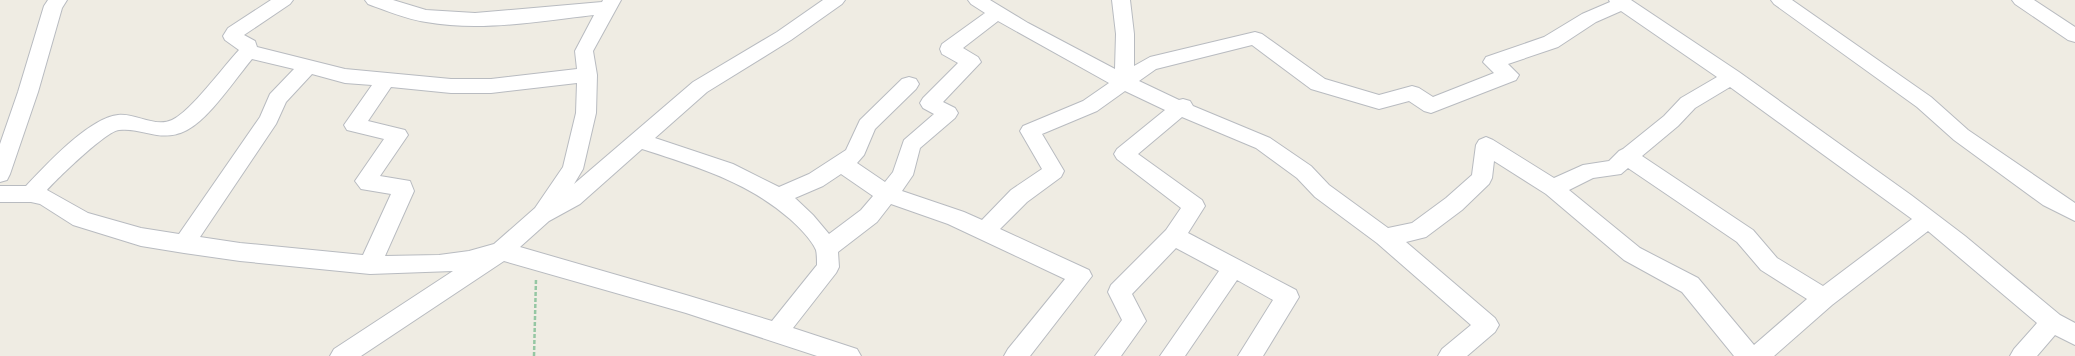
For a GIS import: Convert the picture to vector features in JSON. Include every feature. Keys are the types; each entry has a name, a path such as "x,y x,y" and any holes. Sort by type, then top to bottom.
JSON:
{"street":[{"path":"0,174 28,92 53,6 58,0"},
{"path":"31,194 61,162 108,125 116,122 122,122 159,130 167,129 186,122 248,51 248,46 232,36 235,32 284,0"},
{"path":"374,0 431,17 465,18 517,16 609,4"},
{"path":"342,356 501,251 541,216 572,198 700,87 784,36 836,0"},
{"path":"977,0 997,13 1148,95 1182,107 1263,143 1304,172 1322,191 1385,237 1487,325 1450,356"},
{"path":"1121,0 1125,34 1124,82"},
{"path":"1780,0 1924,102 1961,135 2051,199 2075,213"},
{"path":"2021,0 2075,36"},
{"path":"985,231 1019,196 1054,171 1030,131 1090,106 1150,64 1255,38 1318,84 1379,102 1412,93 1432,106 1509,75 1493,62 1551,42 1589,18 1620,1 1732,77 1928,220 2052,322 2075,335"},
{"path":"541,216 572,169 586,113 587,75 584,51 609,4"},
{"path":"827,248 869,216 903,174 911,145 948,113 930,103 971,62 949,49 997,13"},
{"path":"248,51 345,76 451,86 491,86 587,75"},
{"path":"184,244 269,119 277,98 308,67"},
{"path":"1554,188 1590,171 1614,168 1626,156 1670,121 1688,103 1732,77"},
{"path":"370,265 403,191 403,187 368,183 366,181 398,135 354,125 386,80"},
{"path":"777,197 816,180 854,155 867,125 890,105 909,84"},
{"path":"1107,356 1134,321 1119,292 1174,236 1194,206 1124,154 1182,107"},
{"path":"638,140 725,168 777,197 803,217 827,248 828,267 777,332"},
{"path":"1385,237 1418,231 1454,204 1482,178 1486,145 1554,188 1632,254 1690,285 1748,356"},
{"path":"1626,156 1745,236 1769,264 1824,298"},
{"path":"842,164 887,194 956,218 1081,276 1016,356"},
{"path":"0,194 31,194 46,198 81,219 113,230 141,237 184,244 297,258 370,265 439,264 469,260 501,251 777,332 849,356"},
{"path":"1758,356 1824,298 1928,220"},
{"path":"1174,236 1288,297 1250,356"},
{"path":"1172,356 1234,268"},
{"path":"2022,356 2052,322"}],"path":[{"path":"534,356 536,261"}]}
